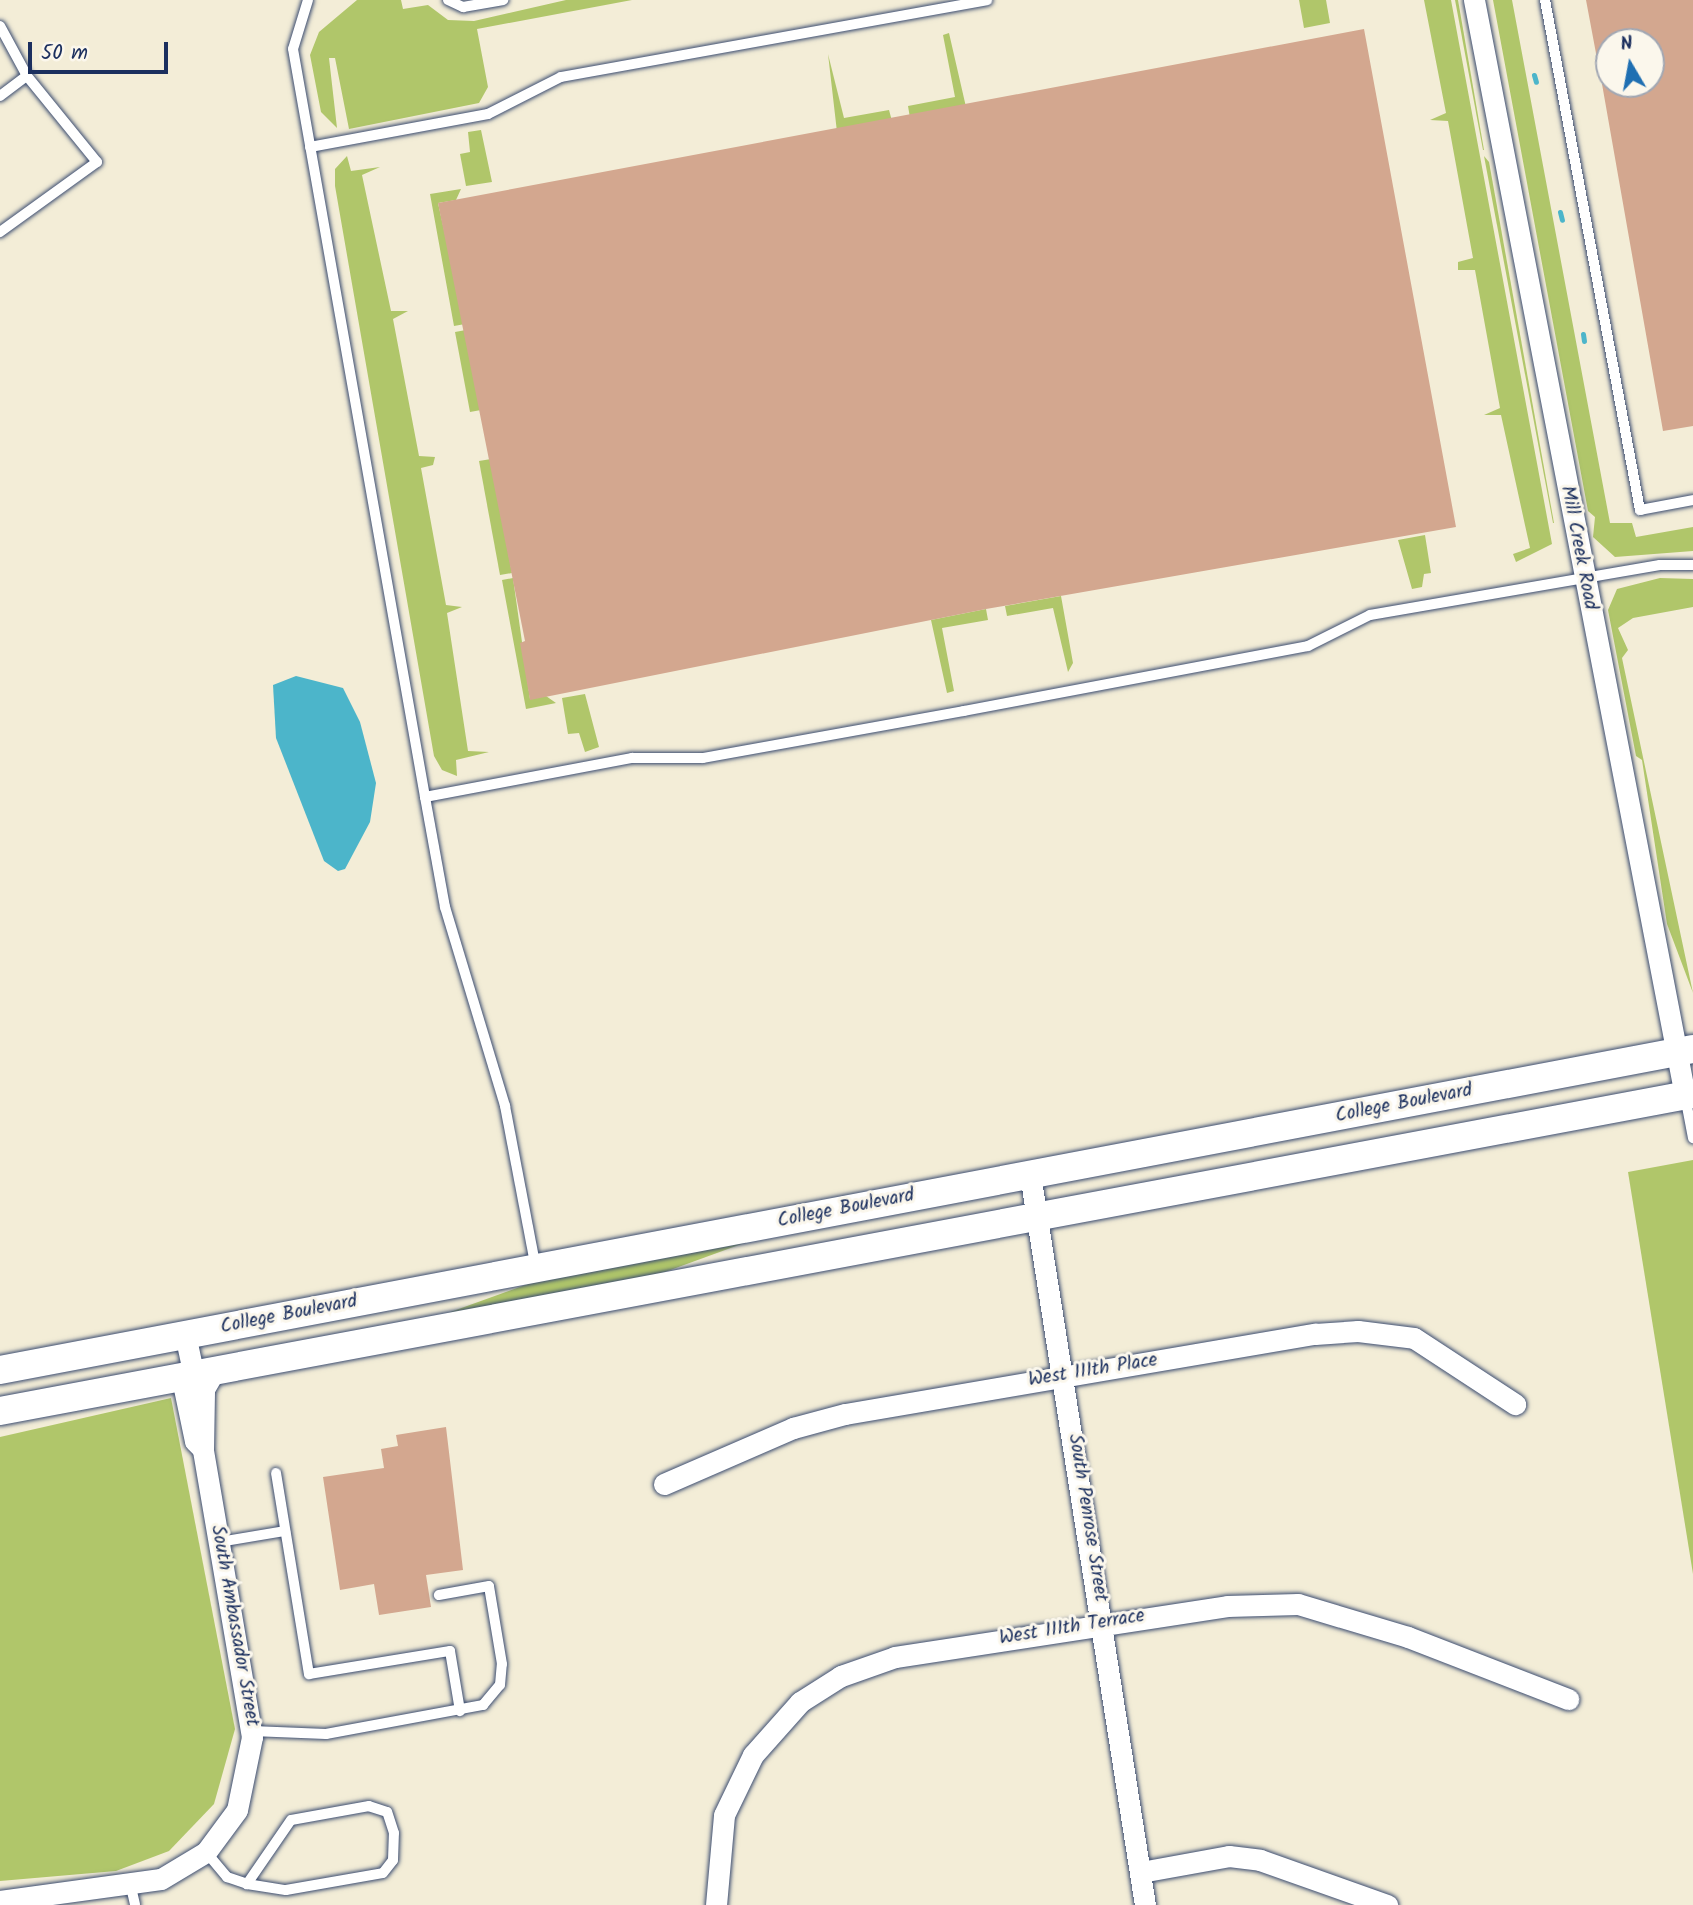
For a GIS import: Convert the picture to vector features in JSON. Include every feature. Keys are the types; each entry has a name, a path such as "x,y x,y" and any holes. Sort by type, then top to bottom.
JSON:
{"main road":[{"name":"College Boulevard","path":"0,1370 1685,1050"},
{"name":"College Boulevard","path":"0,1411 197,1371 1689,1095"}],"street":[{"name":"Mill Creek Road","path":"1474,0 1583,579 1685,1050 1689,1095"},
{"name":"South Penrose Street","path":"1030,1174 1105,1623 1145,1905"},
{"name":"West 111th Place","path":"664,1484 793,1428 936,1395 1315,1334 1395,1332 1458,1361 1515,1404"},
{"name":"South Ambassador Street","path":"0,1901 133,1896 187,1867 206,1852 242,1798 252,1731 203,1449 204,1389 186,1334"},
{"name":"South Ambassador Street","path":"197,1371 195,1441 203,1449"},
{"name":"West 111th Terrace","path":"716,1905 717,1850 731,1797 753,1755 800,1702 885,1659 1227,1606 1298,1604 1408,1637 1567,1699"},
{"path":"1141,1872 1229,1856 1261,1860 1387,1905"}],"lane":[{"path":"308,0 293,49 444,907 505,1106 536,1268"},
{"path":"448,0 463,8 503,0"},
{"path":"310,147 488,114 561,77 988,0"},
{"path":"1545,0 1640,510 1693,500"},
{"path":"0,26 27,76 97,162 0,232"},
{"path":"0,96 27,76"},
{"path":"425,797 632,758 703,758 1295,649 1370,615 1583,579 1693,565"},
{"path":"1689,1095 1693,1138"},
{"path":"275,1473 309,1674 450,1651 460,1711"},
{"path":"219,1542 285,1531"},
{"path":"252,1731 326,1734 483,1705 500,1685 489,1587 439,1595"},
{"path":"206,1852 227,1877 247,1885 286,1890 383,1873 393,1860 394,1833 387,1812 369,1806 291,1820 247,1885"}],"green space":[{"path":"357,0 401,0 403,9 428,5 448,20 474,21 566,0 632,0 477,29 488,87 479,103 349,129 335,58 329,58 337,128 321,112 310,55 319,32"},
{"path":"1299,0 1326,0 1330,23 1304,28"},
{"path":"1424,0 1451,0 1552,544 1516,562 1513,554 1530,548 1501,415 1484,415 1500,408 1475,270 1458,270 1458,262 1473,258 1448,121 1430,120 1446,113"},
{"path":"1455,0 1458,0 1484,150 1483,150"},
{"path":"1493,0 1512,0 1610,523 1632,523 1636,537 1693,527 1693,551 1615,557 1593,537 1595,517 1588,511"},
{"path":"949,33 966,107 910,118 908,106 955,97 943,35"},
{"path":"828,54 844,118 889,110 892,121 837,132"},
{"path":"481,130 492,182 466,186 460,154 470,152 468,132"},
{"path":"347,156 351,171 380,167 362,175 391,311 408,311 393,319 419,456 435,457 433,465 421,468 446,605 462,607 447,613 468,751 489,752 456,760 457,776 442,770 434,756 335,186 335,169"},
{"path":"1484,156 1489,162 1554,523 1553,523"},
{"path":"461,189 456,200 438,203 465,324 454,326 430,194"},
{"path":"466,330 481,410 470,412 455,332"},
{"path":"491,459 512,573 500,575 479,461"},
{"path":"1425,535 1431,573 1424,574 1422,587 1412,589 1398,540"},
{"path":"513,578 530,699 546,696 556,703 526,709 502,580"},
{"path":"1660,578 1693,579 1693,607 1633,618 1618,628 1628,650 1622,658 1693,993 1667,924 1642,760 1636,756 1608,610 1617,589"},
{"path":"1061,596 1073,663 1068,672 1053,608 1007,616 1005,606"},
{"path":"986,609 988,620 942,628 954,691 947,693 931,620"},
{"path":"585,694 599,747 585,752 579,733 568,734 562,698"},
{"path":"1693,1160 1693,1574 1628,1172"},
{"path":"758,1238 643,1280 442,1315 539,1280"},
{"path":"171,1398 235,1729 214,1804 169,1851 116,1871 0,1881 0,1437"}],"water":[{"path":"296,676 343,688 360,722 376,783 370,822 345,869 338,871 324,861 276,738 273,685"}],"building":[{"path":"1586,0 1693,0 1693,426 1663,431 1604,98 1665,98 1665,28 1595,28 1595,48"},
{"path":"1364,29 1456,527 986,609 530,700 520,643 525,641 438,203"},
{"path":"446,1427 463,1570 426,1575 431,1607 379,1615 374,1584 340,1590 323,1477 384,1468 381,1449 398,1446 396,1435"}],"waterway":[{"path":"1534,75 1536,82"},
{"path":"1560,212 1562,220"},
{"path":"1583,334 1584,341"}]}
